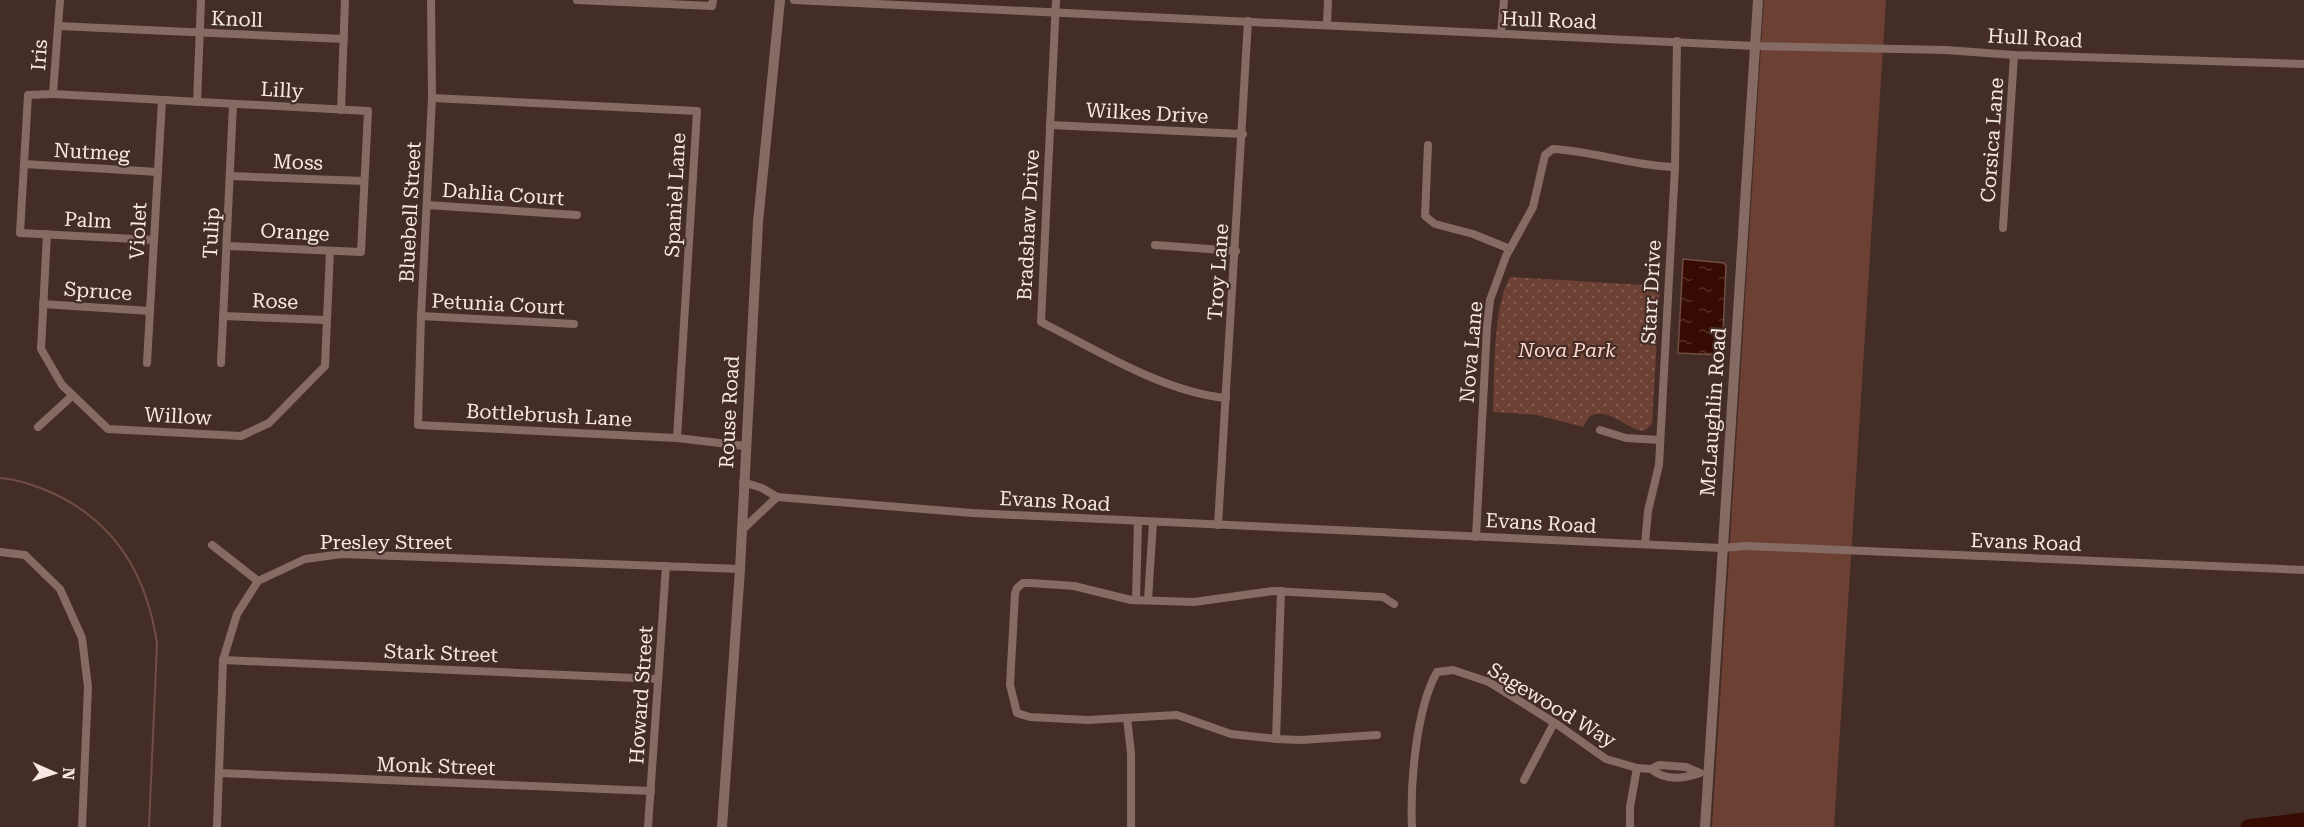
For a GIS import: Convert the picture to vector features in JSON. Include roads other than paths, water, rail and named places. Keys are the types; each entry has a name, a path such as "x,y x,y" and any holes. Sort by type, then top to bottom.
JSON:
{"street":[{"name":"Iris","path":"20,233 28,95 53,94 60,0"},
{"path":"197,102 201,0"},
{"path":"341,110 345,0"},
{"name":"Bluebell Street","path":"418,425 432,98 431,0"},
{"path":"577,0 712,3"},
{"name":"Rouse Road","path":"722,827 740,569 758,222 780,0"},
{"name":"Hull Road","path":"794,0 1755,46 1946,50 2014,55 2304,64"},
{"name":"Bradshaw Drive","path":"1056,0 1041,322 1161,382 1207,397 1226,398"},
{"path":"1327,25 1328,0"},
{"path":"1501,34 1504,0"},
{"name":"McLaughlin Road","path":"1705,827 1704,773 1722,548 1758,0"},
{"name":"Troy Lane","path":"1218,525 1248,21"},
{"name":"Knoll","path":"58,26 344,39"},
{"name":"Starr Drive","path":"1645,544 1648,511 1659,465 1675,167 1677,41"},
{"name":"Corsica Lane","path":"2003,228 2014,55"},
{"name":"Lilly","path":"53,94 368,111 361,252"},
{"name":"Spaniel Lane","path":"432,98 697,111 677,438"},
{"name":"Violet","path":"147,363 162,100"},
{"name":"Tulip","path":"221,363 233,104"},
{"name":"Wilkes Drive","path":"1050,125 1243,134"},
{"path":"1428,146 1425,216 1435,224 1473,234 1510,249"},
{"name":"Nova Lane","path":"1476,537 1486,327 1490,300 1510,249 1533,207 1545,155 1553,148 1657,167 1675,167"},
{"name":"Nutmeg","path":"24,165 158,172"},
{"name":"Moss","path":"230,176 364,181"},
{"name":"Dahlia Court","path":"427,206 577,216"},
{"name":"Palm","path":"20,233 154,240"},
{"name":"Willow","path":"47,234 41,349 62,386 108,429 241,436 269,423 325,366 330,250"},
{"path":"1155,245 1236,251"},
{"name":"Orange","path":"226,246 361,252"},
{"name":"Spruce","path":"43,304 150,311"},
{"name":"Rose","path":"223,316 326,320"},
{"name":"Petunia Court","path":"421,316 574,324"},
{"path":"38,426 72,396"},
{"name":"Bottlebrush Lane","path":"418,425 677,438 745,446"},
{"path":"1600,430 1626,438 1660,440"},
{"name":"Evans Road","path":"743,482 762,488 777,497 972,513 1722,548 1759,547 2304,570"},
{"path":"741,531 777,497"},
{"path":"1136,600 1138,521"},
{"path":"1148,600 1153,522"},
{"path":"212,545 258,581 237,614 223,660 217,827"},
{"path":"0,552 25,555 60,589 82,638 88,687 82,827"},
{"name":"Presley Street","path":"258,581 305,559 342,554 740,569"},
{"name":"Howard Street","path":"648,827 666,566"},
{"path":"1377,735 1301,740 1276,739 1231,734 1178,715 1088,720 1030,717 1017,713 1010,685 1015,593 1017,588 1031,582 1058,584 1136,600 1194,602 1255,592 1281,591 1383,597 1394,604"},
{"path":"1276,739 1281,591"},
{"name":"Stark Street","path":"223,660 658,679"},
{"name":"Sagewood Way","path":"1412,827 1412,772 1427,695 1437,672 1453,670 1489,682 1606,759 1637,768 1651,769 1660,777 1686,778 1704,773"},
{"path":"1127,718 1131,753 1131,827"},
{"path":"1524,780 1554,723"},
{"path":"1630,827 1630,807 1637,768"},
{"name":"Monk Street","path":"219,773 651,791"}],"water":[{"path":"1683,259 1724,263 1726,266 1722,355 1678,353"}],"waterway":[{"path":"0,478 31,485 72,503 92,517 109,534 124,552 136,572 145,595 157,644 149,827"},
{"path":"2248,827 2304,820"}],"park label":[{"name":"Nova Park","path":"1567,350"}]}
